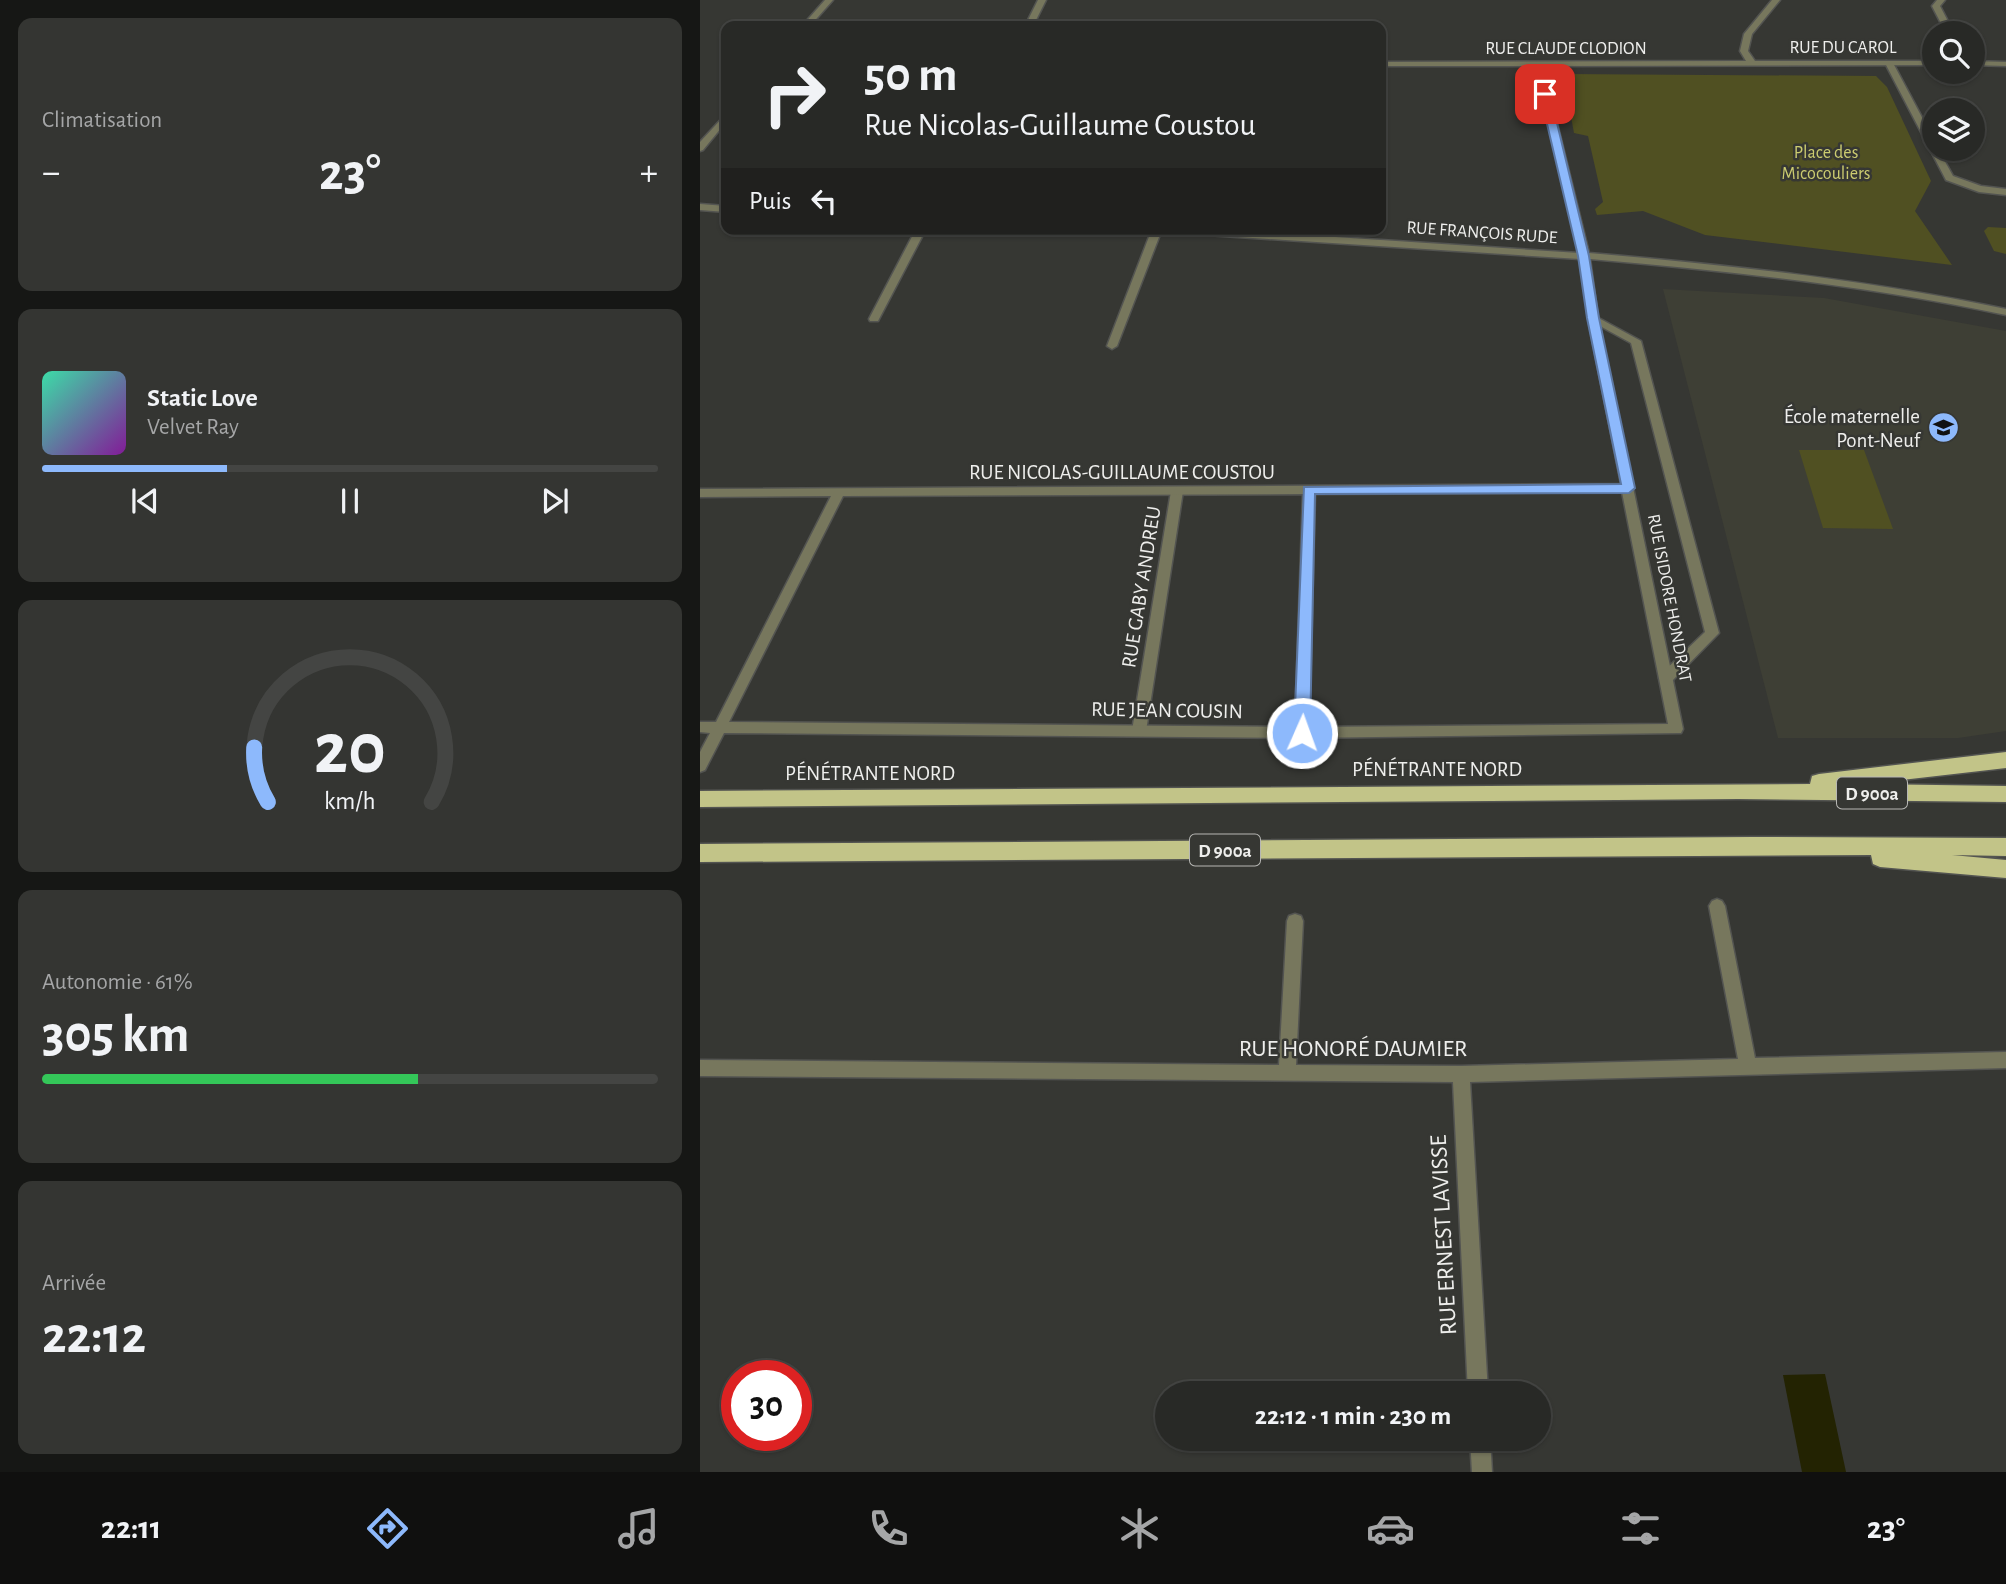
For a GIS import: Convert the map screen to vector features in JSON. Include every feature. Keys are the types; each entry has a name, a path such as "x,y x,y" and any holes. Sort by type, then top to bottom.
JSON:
{"highway":[{"path":"1738,791 2006,760"},
{"name":"PÉNÉTRANTE NORD","path":"700,799 1738,791 2006,794"},
{"path":"1750,846 2006,869"},
{"name":"D 900a","path":"700,853 1750,846 2006,847"}],"street":[{"path":"810,21 829,0"},
{"path":"1032,21 1042,0"},
{"path":"1752,63 1744,51 1748,34 1776,0"},
{"path":"1941,0 1936,6 1944,21"},
{"path":"1985,63 2006,62"},
{"name":"RUE ISIDORE HONDRAT","path":"1538,63 1584,256 1593,318 1676,729"},
{"name":"RUE DU CAROL","path":"1752,63 1922,63"},
{"name":"RUE CLAUDE CLODION","path":"1386,64 1752,63"},
{"path":"1889,63 1949,178 1979,190 2006,192"},
{"path":"700,148 721,123"},
{"path":"700,207 721,209"},
{"path":"873,319 918,235"},
{"path":"1112,346 1158,235"},
{"name":"RUE FRANÇOIS RUDE","path":"1254,235 1584,256 1785,275 1875,287 2006,312"},
{"path":"1593,318 1636,341 1712,634 1666,677"},
{"name":"RUE NICOLAS-GUILLAUME COUSTOU","path":"700,493 1629,488"},
{"path":"1302,733 1309,490"},
{"name":"RUE GABY ANDREU","path":"1139,731 1177,491"},
{"path":"700,766 839,493"},
{"name":"RUE JEAN COUSIN","path":"700,727 1302,733 1676,729"},
{"path":"1717,906 1748,1066"},
{"path":"1287,1072 1295,921"},
{"name":"RUE HONORÉ DAUMIER","path":"700,1068 1461,1074 2006,1059"},
{"name":"RUE ERNEST LAVISSE","path":"1461,1074 1477,1381"},
{"path":"1481,1451 1482,1472"}],"shaded area":[{"path":"1663,289 1824,298 2006,331 2006,731 1958,738 1778,738"},
{"path":"1825,1374 1846,1472 1802,1472 1783,1375"}],"green space":[{"name":"Place des Micocouliers","path":"1563,74 1876,76 1887,87 1931,181 1915,211 1952,265 1705,235 1643,211 1597,215 1595,209 1603,202 1588,136 1574,133"},
{"path":"1988,227 2006,228 2006,254 1994,251 1984,231"},
{"path":"1799,450 1864,450 1893,529 1823,528"}],"place":[{"name":"École maternelle Pont-Neuf","path":"1943,428"}],"route":[{"path":"1302,733 1309,490 1629,488 1593,318 1584,256 1545,94"}]}
